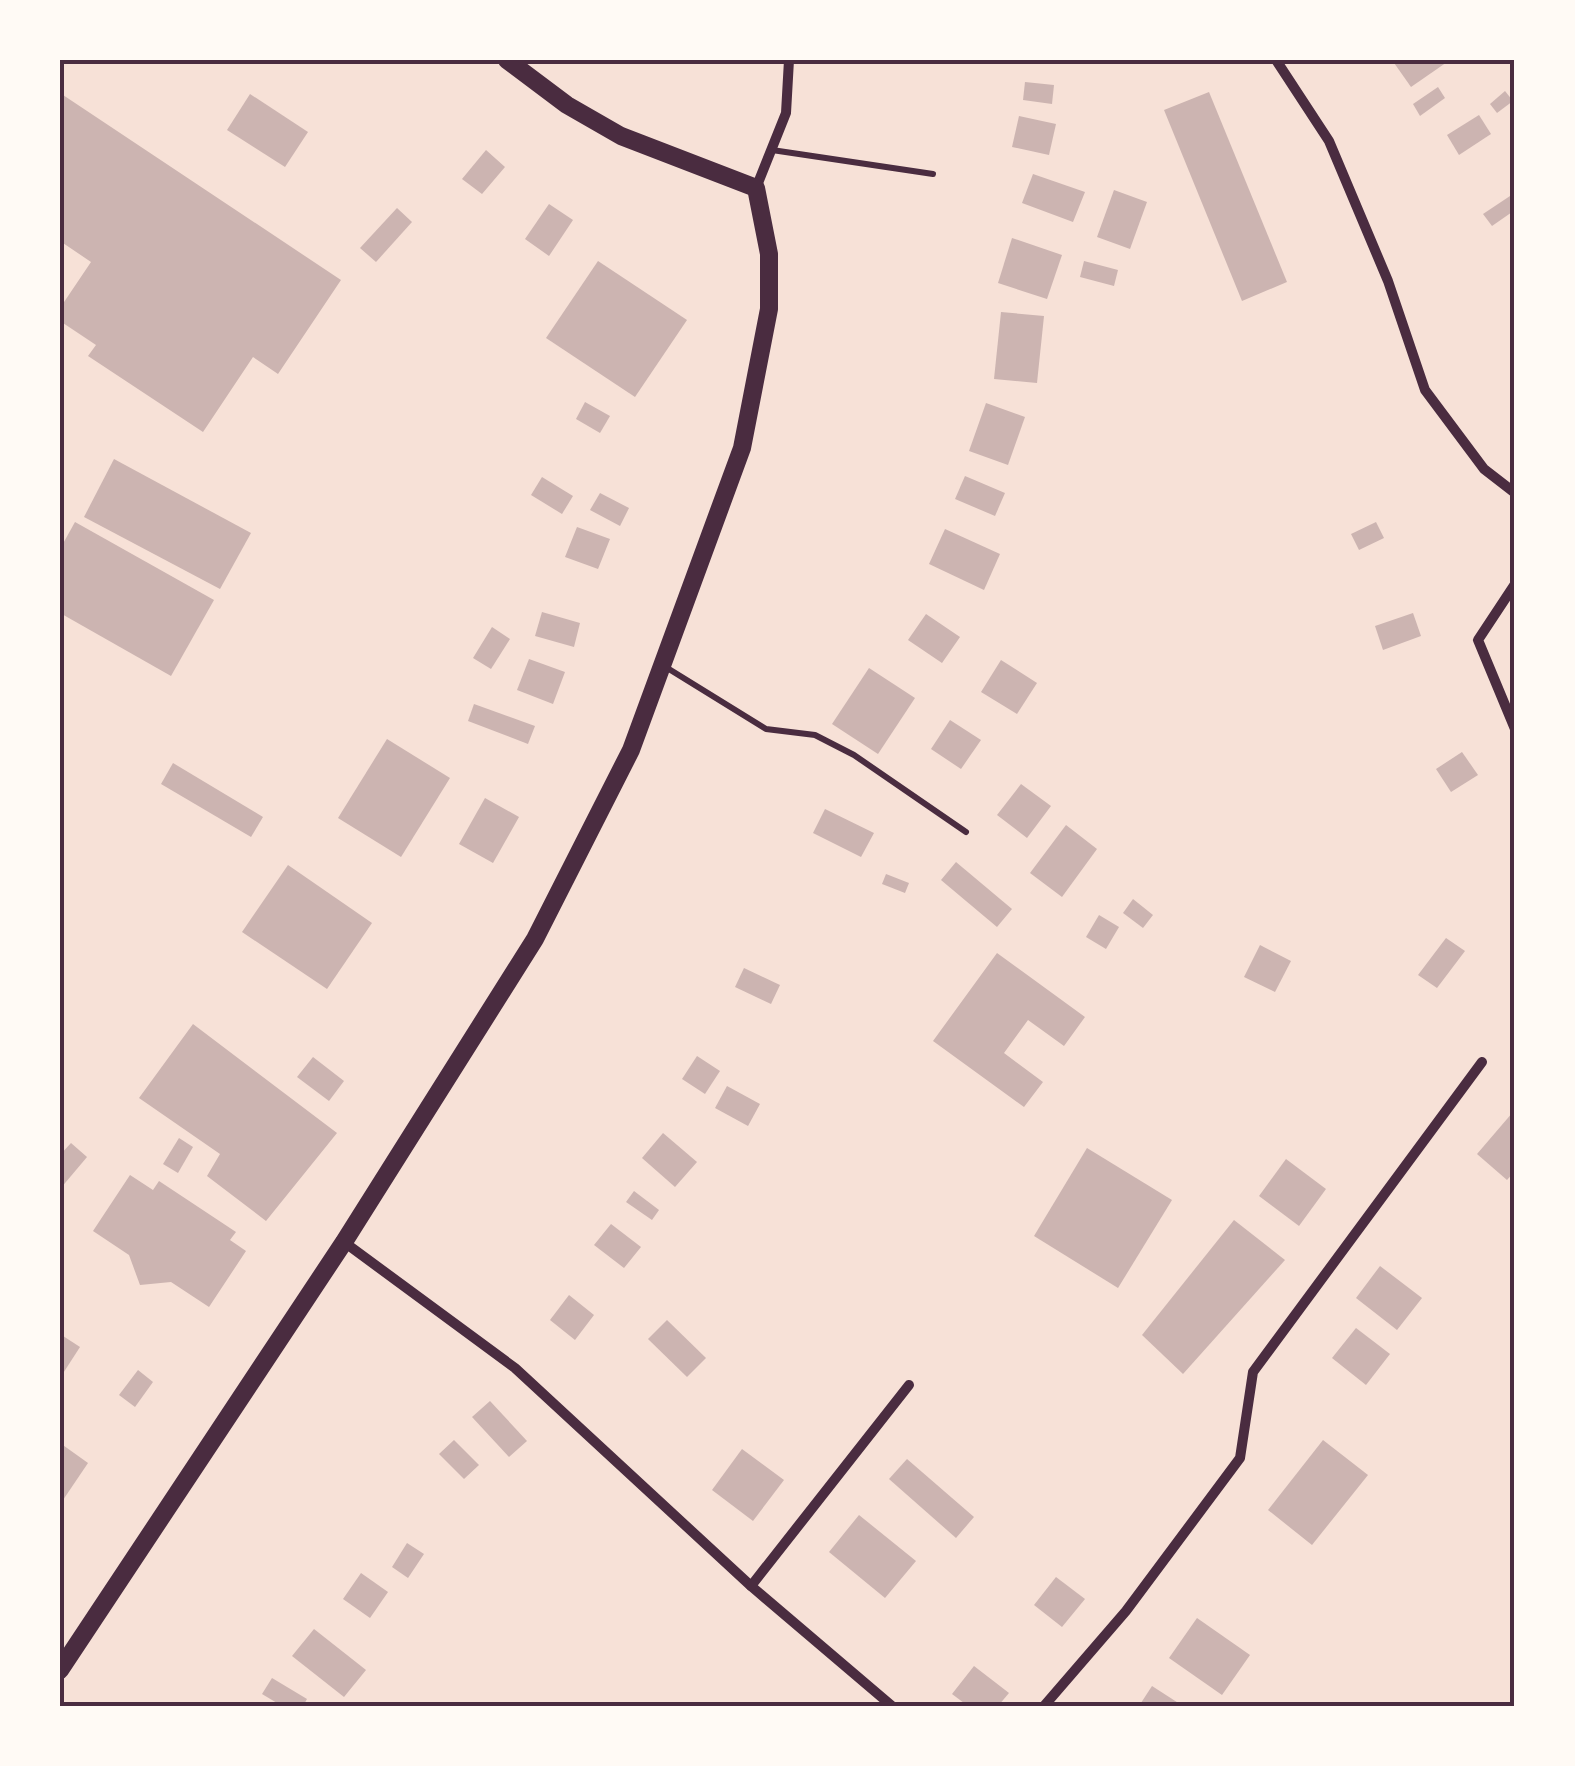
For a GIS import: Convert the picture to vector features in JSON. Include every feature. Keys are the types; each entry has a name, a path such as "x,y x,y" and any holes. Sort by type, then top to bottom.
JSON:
{"street":[{"path":"507,60 567,106 621,136 756,188"},
{"path":"60,1670 344,1242 534,939 631,750 742,448 769,309 768,254 756,188 786,113 789,60"},
{"path":"1276,60 1329,141 1388,281 1425,390 1484,468 1515,494"},
{"path":"1515,584 1478,640 1515,729"},
{"path":"1044,1706 1126,1611 1240,1458 1253,1372 1482,1062"},
{"path":"344,1242 515,1368 751,1586 892,1706"},
{"path":"751,1586 909,1385"}],"lane":[{"path":"771,150 934,174"},
{"path":"662,666 766,729 815,735 854,755 966,832"}],"building":[{"path":"1392,60 1450,60 1411,87"},
{"path":"1025,82 1054,85 1052,104 1023,100"},
{"path":"1438,87 1445,98 1420,116 1413,104"},
{"path":"1505,91 1513,101 1497,113 1490,104"},
{"path":"1209,92 1287,282 1242,301 1164,110"},
{"path":"60,93 341,280 278,374 253,357 203,432 88,356 96,345 60,321 60,308 91,262 60,241"},
{"path":"250,94 308,132 285,167 227,130"},
{"path":"1479,115 1491,134 1459,155 1447,135"},
{"path":"1019,116 1056,124 1049,155 1012,147"},
{"path":"486,150 505,167 482,194 462,179"},
{"path":"1033,174 1085,192 1073,222 1022,203"},
{"path":"1114,190 1147,202 1130,249 1097,237"},
{"path":"1510,196 1515,210 1492,226 1483,214"},
{"path":"549,204 573,220 549,256 525,239"},
{"path":"397,208 412,222 376,262 360,248"},
{"path":"1012,238 1062,255 1047,299 998,283"},
{"path":"598,261 687,320 635,397 546,338"},
{"path":"1084,261 1118,270 1114,286 1080,277"},
{"path":"1001,312 1044,316 1037,383 994,379"},
{"path":"585,402 610,416 600,433 576,419"},
{"path":"986,403 1025,417 1008,465 969,451"},
{"path":"114,459 251,533 220,589 84,517"},
{"path":"965,476 1005,493 995,516 955,499"},
{"path":"542,477 573,496 562,514 531,495"},
{"path":"600,493 629,508 620,526 590,510"},
{"path":"75,522 214,600 171,676 60,613 60,549"},
{"path":"1376,522 1384,538 1359,550 1351,534"},
{"path":"577,527 610,539 598,569 565,557"},
{"path":"945,529 1000,554 984,590 929,564"},
{"path":"542,612 580,623 574,647 535,636"},
{"path":"1413,613 1421,636 1383,650 1375,626"},
{"path":"926,614 960,637 942,663 908,640"},
{"path":"492,627 510,639 491,669 473,658"},
{"path":"529,659 565,672 553,704 517,690"},
{"path":"1001,660 1037,683 1017,714 981,692"},
{"path":"869,668 915,698 878,754 832,724"},
{"path":"474,704 535,726 528,744 468,721"},
{"path":"950,720 981,740 961,769 931,749"},
{"path":"387,739 450,778 401,857 338,818"},
{"path":"1462,752 1478,775 1451,792 1436,769"},
{"path":"173,763 263,817 251,837 161,784"},
{"path":"1021,784 1051,806 1027,838 997,815"},
{"path":"485,798 519,817 493,863 459,844"},
{"path":"825,809 874,833 861,857 813,833"},
{"path":"1066,825 1097,849 1062,897 1030,873"},
{"path":"956,862 1012,909 997,927 941,880"},
{"path":"288,865 372,923 327,989 242,932"},
{"path":"886,874 909,883 905,893 882,884"},
{"path":"1133,899 1153,915 1143,928 1123,913"},
{"path":"1099,915 1119,927 1106,949 1086,937"},
{"path":"1446,938 1465,951 1437,988 1418,975"},
{"path":"1260,945 1291,961 1275,992 1244,977"},
{"path":"997,953 1085,1017 1064,1046 1028,1020 1004,1053 1043,1082 1024,1107 933,1041"},
{"path":"744,968 780,985 771,1004 735,987"},
{"path":"193,1024 337,1133 266,1221 207,1176 220,1154 139,1098"},
{"path":"697,1056 720,1071 705,1094 682,1079"},
{"path":"313,1057 344,1081 329,1101 297,1077"},
{"path":"727,1086 760,1104 748,1126 715,1108"},
{"path":"1513,1112 1515,1171 1507,1180 1477,1154"},
{"path":"663,1133 697,1162 675,1187 642,1158"},
{"path":"179,1138 193,1147 178,1173 163,1164"},
{"path":"71,1143 87,1157 60,1189 60,1155"},
{"path":"1087,1148 1172,1200 1118,1288 1034,1236"},
{"path":"1286,1159 1326,1189 1299,1226 1259,1196"},
{"path":"130,1175 153,1190 159,1181 236,1232 230,1240 246,1251 209,1307 171,1282 140,1285 129,1255 93,1231"},
{"path":"634,1191 659,1210 652,1220 626,1202"},
{"path":"1234,1220 1285,1260 1183,1374 1142,1335"},
{"path":"611,1224 641,1247 624,1268 594,1245"},
{"path":"1380,1266 1422,1298 1397,1330 1356,1298"},
{"path":"569,1295 594,1315 575,1340 550,1320"},
{"path":"667,1320 706,1358 687,1377 648,1339"},
{"path":"1356,1328 1390,1354 1366,1385 1332,1358"},
{"path":"60,1334 80,1347 60,1378"},
{"path":"138,1370 153,1382 135,1407 119,1395"},
{"path":"490,1401 527,1441 509,1457 472,1417"},
{"path":"454,1440 479,1465 464,1479 439,1454"},
{"path":"1323,1440 1368,1475 1312,1545 1268,1510"},
{"path":"60,1443 88,1463 63,1500 60,1498"},
{"path":"742,1449 784,1480 753,1521 712,1490"},
{"path":"907,1459 974,1517 956,1538 889,1479"},
{"path":"859,1515 916,1561 885,1598 829,1552"},
{"path":"407,1543 424,1554 408,1578 392,1567"},
{"path":"361,1573 388,1592 370,1618 343,1599"},
{"path":"1056,1577 1085,1599 1062,1627 1034,1605"},
{"path":"1197,1618 1250,1655 1222,1695 1169,1658"},
{"path":"314,1629 366,1670 344,1697 292,1656"},
{"path":"974,1666 1009,1693 998,1706 968,1706 952,1694"},
{"path":"272,1678 307,1699 303,1706 282,1706 262,1694"},
{"path":"1152,1686 1183,1706 1139,1706"}]}
